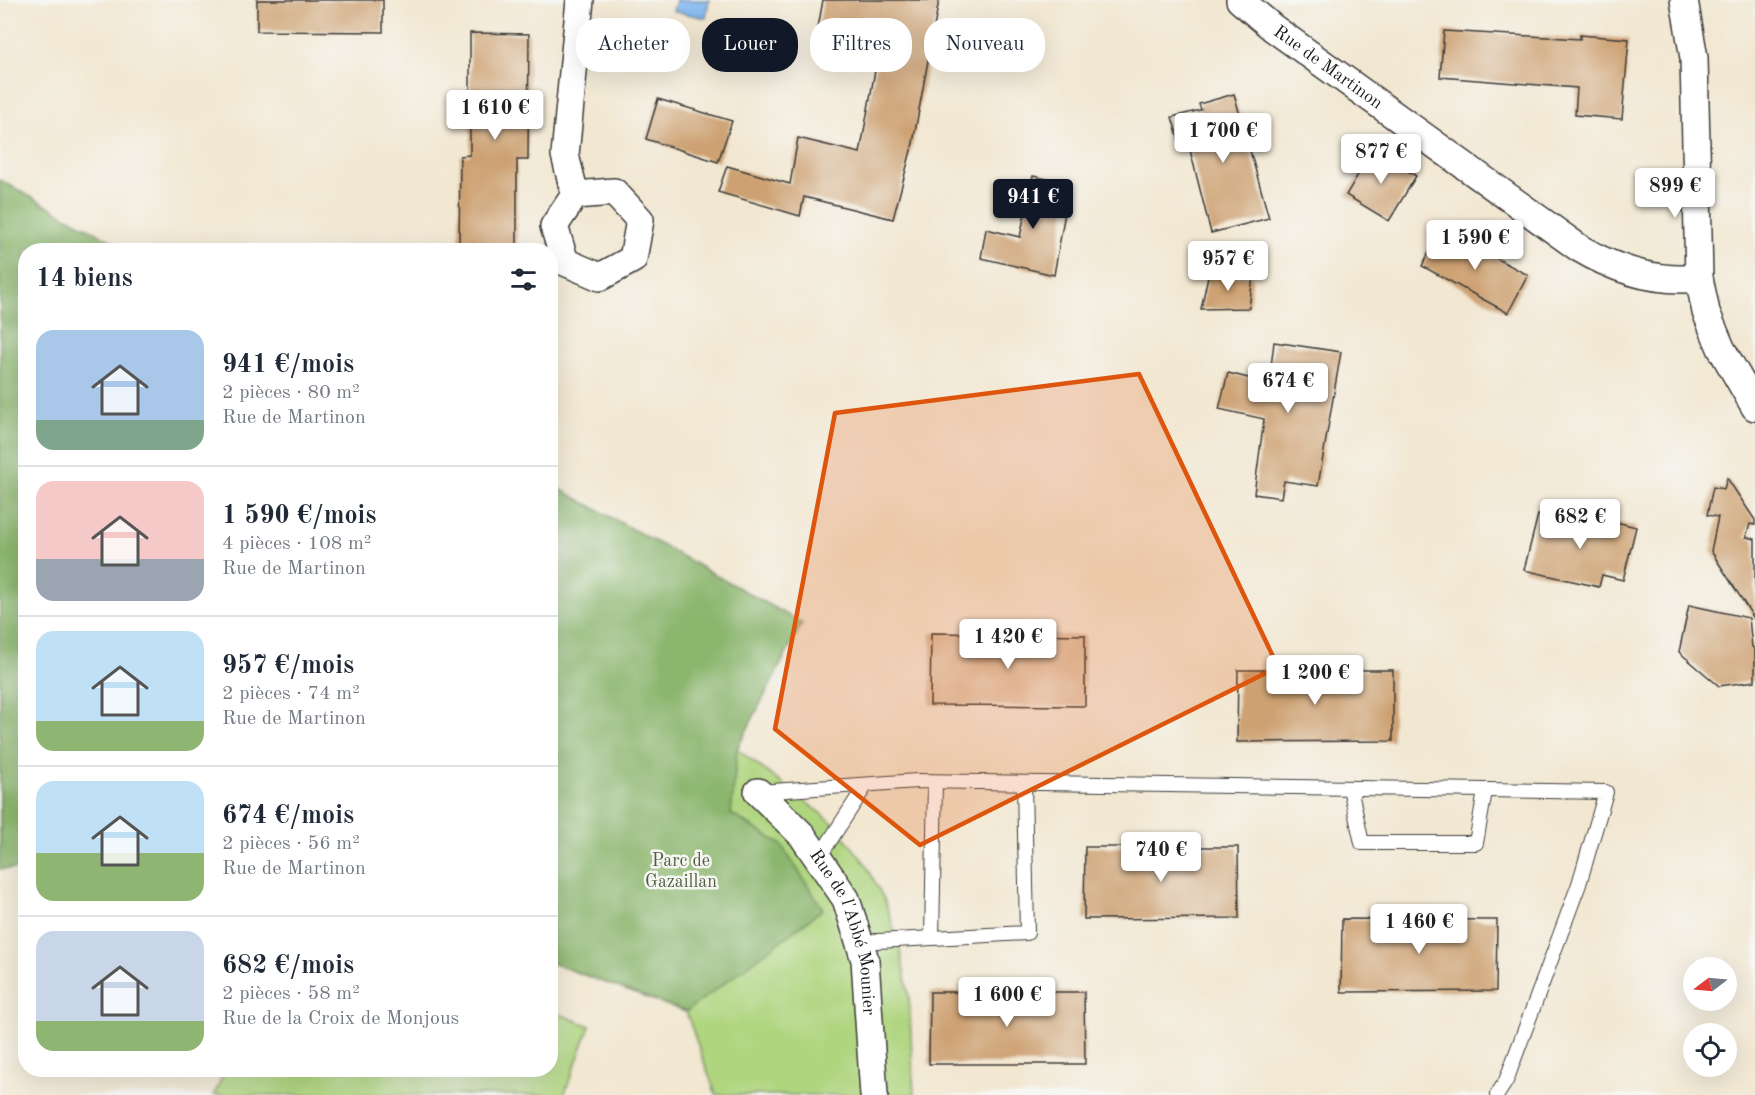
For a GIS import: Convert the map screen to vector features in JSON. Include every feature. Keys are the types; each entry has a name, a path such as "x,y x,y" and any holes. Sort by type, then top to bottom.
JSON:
{"street":[{"path":"575,195 565,155 580,0"},
{"name":"Rue de Martinon","path":"1240,0 1273,27 1600,261 1626,271 1662,278 1680,280 1699,278"},
{"path":"1684,0 1694,58 1699,278 1706,312 1721,348 1755,406"},
{"name":"Rue de l'Abbé Mounier","path":"758,792 802,835 846,899 865,960 874,1095"}],"lane":[{"path":"932,938 935,782"},
{"path":"758,792 935,782 1606,792 1579,884 1506,1081 1497,1095"},
{"path":"859,942 1027,933 1024,783"},
{"path":"818,859 866,785"},
{"path":"1350,788 1362,843 1476,843 1485,790"}],"highlighted area":[{"path":"1139,374 1278,667 920,845 775,729 835,413"}],"green space":[{"path":"0,180 115,243 18,243 18,869 0,869"},
{"name":"Parc de Gazaillan","path":"558,488 802,623 737,749 832,822 865,863 885,901 899,945 909,996 914,1095 716,1095 686,1012 558,966"},
{"name":"Parc de Gazaillan","path":"558,488 802,623 737,749 731,814 781,844 823,909 686,1012 558,966"},
{"path":"558,1014 590,1026 564,1095 214,1095 222,1077 558,1077"}],"water":[{"path":"676,0 709,0 706,18 673,11"}],"building":[{"path":"257,0 383,0 383,32 257,31"},
{"path":"823,0 939,0 936,18 924,18 924,72 926,72 913,143 893,219 804,197 800,216 718,192 727,166 790,184 798,138 860,153 875,72 912,72 912,18 820,18"},
{"path":"1444,31 1580,39 1580,35 1629,39 1622,119 1575,115 1577,88 1440,77"},
{"path":"470,33 529,34 528,160 517,160 517,243 459,243 460,156 470,155"},
{"path":"1234,94 1269,218 1211,233 1188,142 1180,144 1172,117 1201,110 1199,104"},
{"path":"658,99 732,121 718,162 646,139"},
{"path":"1373,149 1416,176 1389,221 1346,195"},
{"path":"1033,176 1070,184 1054,275 981,258 986,229 1020,237"},
{"path":"1441,229 1528,275 1508,313 1422,266"},
{"path":"1208,276 1253,276 1249,308 1201,309"},
{"path":"1274,342 1341,352 1318,486 1284,481 1281,498 1254,494 1264,419 1219,409 1228,373 1269,383"},
{"path":"1727,478 1755,520 1755,525 1750,524 1746,537 1755,539 1755,620 1711,551 1718,517 1707,515 1713,487 1724,489"},
{"path":"1538,515 1605,529 1608,520 1636,527 1623,580 1602,575 1599,587 1524,570"},
{"path":"1689,605 1749,618 1752,647 1755,649 1755,681 1719,686 1679,652"},
{"path":"931,633 1085,635 1085,706 930,705"},
{"path":"1238,670 1393,670 1393,741 1237,742"},
{"path":"1085,847 1238,847 1239,918 1084,919"},
{"path":"1342,919 1497,920 1496,991 1341,992"},
{"path":"930,992 1084,992 1085,1064 929,1064"}]}
